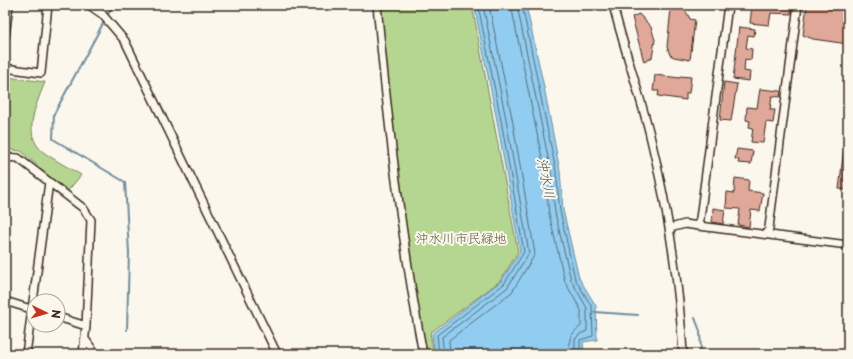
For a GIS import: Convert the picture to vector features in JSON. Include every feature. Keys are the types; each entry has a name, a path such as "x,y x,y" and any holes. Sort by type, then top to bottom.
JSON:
{"street":[{"path":"5,37 9,5"},
{"path":"5,68 41,73 48,5"},
{"path":"89,5 102,14 125,41 277,354"},
{"path":"377,5 391,147 408,274 423,354"},
{"path":"613,5 650,134 670,228 681,321 683,354"},
{"path":"699,226 728,5"},
{"path":"768,235 798,5"},
{"path":"5,157 18,158 83,208 91,220 86,326 83,354"},
{"path":"35,293 49,182"},
{"path":"670,228 685,224 848,245"},
{"path":"5,301 26,308"},
{"path":"66,320 86,326"},
{"path":"26,354 29,333"},
{"path":"85,339 92,349 93,354"}],"green space":[{"name":"沖水川市民緑地","path":"380,5 472,5 518,252 500,281 430,333 434,354 426,354 411,267 394,137"},
{"path":"7,77 45,82 33,115 32,132 34,140 42,151 81,175 67,192 21,151 5,149"}],"water":[{"name":"沖水川","path":"474,5 526,5 560,171 563,210 579,278 596,306 597,340 583,342 584,354 435,354 432,334 501,281 520,252 497,121"}],"building":[{"path":"752,5 792,8 791,14 771,13 769,25 750,23"},
{"path":"807,5 848,5 848,44 813,39 803,35"},
{"path":"671,8 682,9 687,13 690,19 695,20 690,60 670,55 667,47"},
{"path":"639,14 651,27 655,40 652,58 644,62 632,17"},
{"path":"739,27 755,29 754,36 748,35 746,48 752,49 751,60 745,59 744,71 750,72 749,81 733,79"},
{"path":"655,75 680,78 680,76 691,77 689,93 686,93 686,100 658,96 659,91 653,91"},
{"path":"724,82 737,84 731,121 720,120"},
{"path":"760,89 781,91 780,97 772,96 770,110 775,110 773,123 766,122 763,143 751,142 753,128 749,127 750,121 746,120 747,107 757,108"},
{"path":"844,148 848,149 848,190 839,189"},
{"path":"737,149 753,151 751,164 738,163 739,160 735,159"},
{"path":"735,178 749,180 748,191 763,193 760,211 751,210 749,227 738,225 740,209 726,208 727,192 734,193"},
{"path":"713,208 725,210 723,224 712,222"}],"waterway":[{"path":"113,5 54,114 53,139 125,182 129,253 127,330"},
{"path":"594,312 638,315"},
{"path":"695,318 700,331 701,354"}]}
